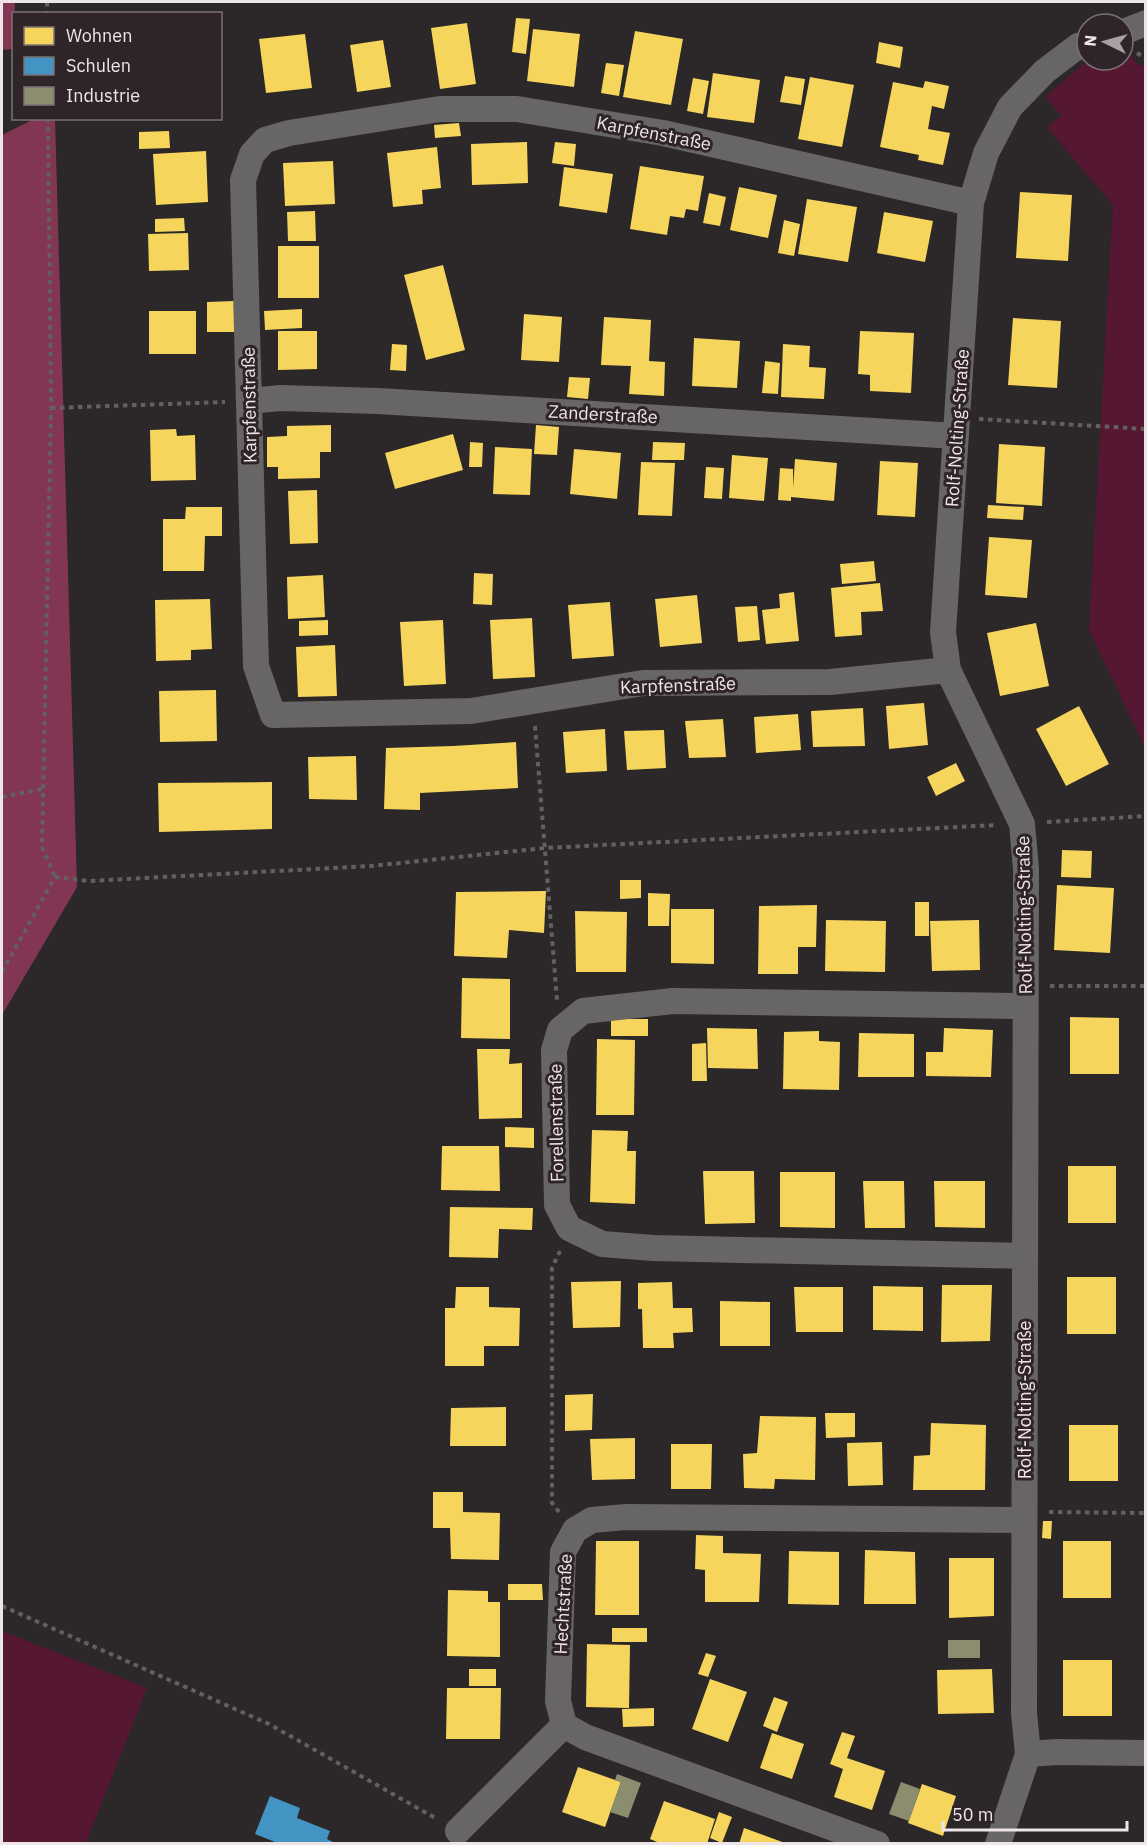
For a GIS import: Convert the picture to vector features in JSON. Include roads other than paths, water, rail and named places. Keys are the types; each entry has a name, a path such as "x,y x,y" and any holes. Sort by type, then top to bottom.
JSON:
{"street":[{"name":"Rolf-Nolting-Straße","path":"998,1844 1028,1754 1023,1713 1026,869 1022,824 948,670 943,632 971,204 986,153 1010,107 1045,70 1075,48"},
{"name":"Karpfenstraße","path":"948,670 830,682 643,683 471,711 273,715 256,666 243,180 252,154 265,140 289,132 440,109 517,109 663,133 971,204"},
{"name":"Zanderstraße","path":"249,401 281,398 378,401 957,427"},
{"name":"Forellenstraße","path":"1025,1256 653,1248 602,1244 569,1228 557,1205 554,1050 560,1030 584,1011 673,1001 1026,996"},
{"name":"Hechtstraße","path":"564,1725 558,1701 563,1552 575,1530 592,1520 626,1517 1024,1516"},
{"path":"458,1830 564,1725 585,1737 877,1844"},
{"path":"1028,1754 1146,1753"}]}
